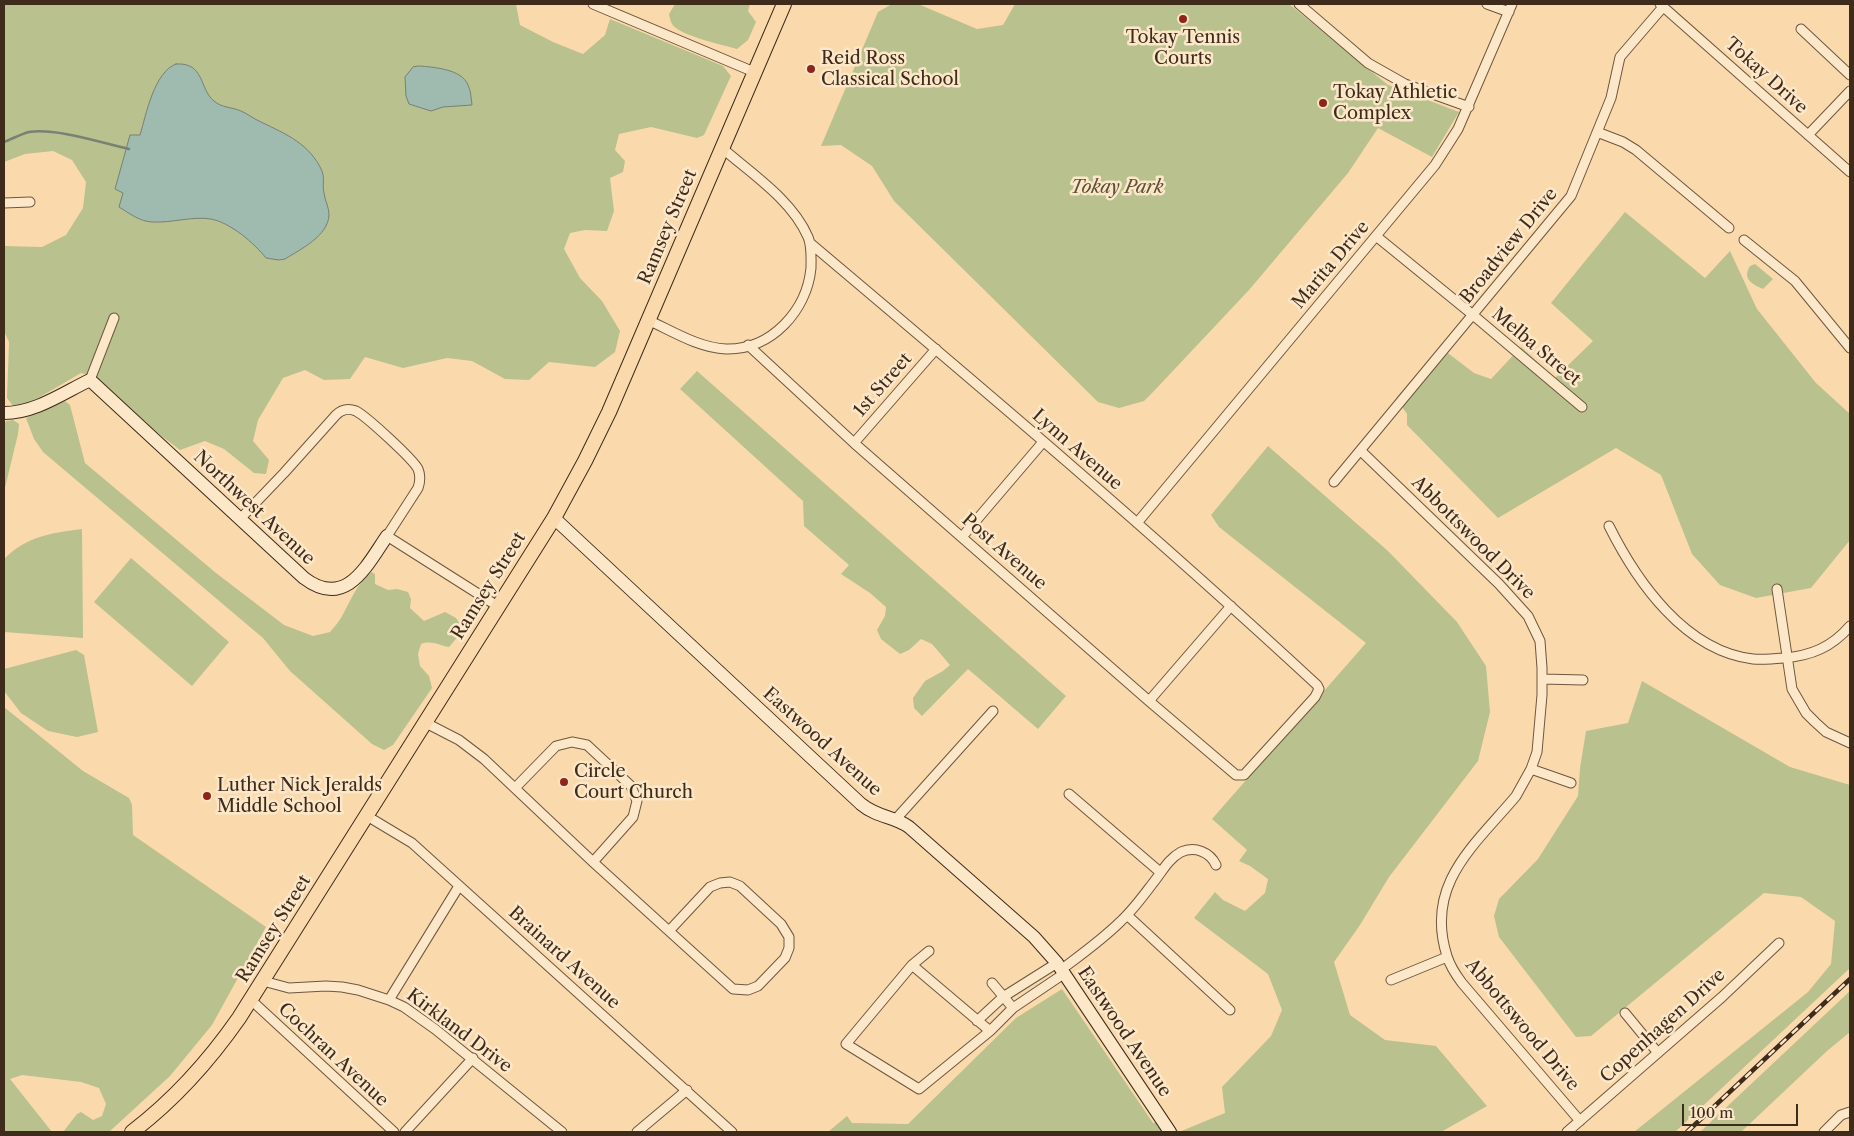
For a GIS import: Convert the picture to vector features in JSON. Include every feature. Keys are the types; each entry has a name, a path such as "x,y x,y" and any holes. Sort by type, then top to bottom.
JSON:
{"main road":[{"name":"Ramsey Street","path":"132,1132 157,1112 195,1074 226,1036 251,1000 554,518 601,428 784,4"}],"street":[{"path":"593,4 754,72"},
{"path":"1299,4 1338,39 1374,67 1405,84 1468,107"},
{"path":"1487,4 1510,8"},
{"name":"Broadview Drive","path":"1334,482 1571,196 1611,98 1620,56 1662,5"},
{"name":"Tokay Drive","path":"1662,5 1850,172"},
{"name":"Marita Drive","path":"1137,523 1439,159 1458,130 1510,8"},
{"path":"1801,29 1850,75"},
{"path":"1808,135 1850,91"},
{"path":"1597,132 1623,142 1636,150 1729,228"},
{"path":"648,320 705,346 726,349 763,340 781,328 798,308 809,278 811,263 810,244 801,224 788,207 722,148"},
{"path":"4,204 30,202"},
{"name":"Melba Street","path":"1376,236 1582,407"},
{"path":"1744,240 1795,281 1850,348"},
{"name":"Lynn Avenue","path":"810,244 936,349 1137,523 1231,606 1318,687 1315,698 1242,776"},
{"path":"4,413 17,413 34,408 90,380 114,318"},
{"name":"Post Avenue","path":"748,345 854,442 1149,701 1232,773 1242,776"},
{"name":"1st Street","path":"854,442 936,349"},
{"name":"Northwest Avenue","path":"90,380 304,578 318,586 328,588 344,586 358,578 387,536"},
{"path":"240,519 340,410 351,409 360,413 404,453 419,473 420,483 418,488 387,536 499,607"},
{"path":"962,537 1043,442"},
{"name":"Abbottswood Drive","path":"1360,451 1499,584 1528,616 1540,641 1542,679 1538,745 1531,769 1516,796 1467,853 1451,877 1444,900 1441,928 1447,957 1462,983 1580,1120"},
{"name":"Eastwood Avenue","path":"554,518 861,804 880,816 895,820 909,827 1034,937 1061,969 1170,1132"},
{"path":"1609,526 1632,568 1649,592 1685,627 1724,652 1740,657 1767,660 1787,658 1818,651 1836,640 1850,626"},
{"path":"1777,590 1792,689 1806,713 1826,732 1850,742"},
{"path":"1149,701 1231,606"},
{"path":"1542,679 1583,680"},
{"path":"895,820 993,711"},
{"path":"426,723 472,749 592,862 733,989 748,990 758,986 785,958 789,948 789,937 782,924 740,886 730,882 710,887 669,931"},
{"path":"515,788 556,746 572,742 587,745 632,786 637,801 633,817 592,862"},
{"path":"1531,769 1571,783"},
{"path":"1070,794 1160,872"},
{"name":"Brainard Avenue","path":"367,816 412,843 732,1132"},
{"path":"928,951 912,965 846,1044 918,1089 990,1031 1013,1008 1102,939 1127,915 1160,872 1177,855 1192,849 1206,853 1214,860 1216,865"},
{"path":"389,1000 459,886"},
{"path":"1127,915 1230,1010"},
{"name":"Copenhagen Drive","path":"1567,1132 1658,1053 1779,943"},
{"path":"1391,980 1447,957"},
{"path":"912,965 990,1031"},
{"path":"977,1021 1003,997 1061,969"},
{"name":"Kirkland Drive","path":"263,981 289,988 342,987 389,1000 418,1016 473,1058 562,1132"},
{"path":"992,983 1013,1008"},
{"name":"Cochran Avenue","path":"251,1000 394,1132"},
{"path":"1624,1013 1658,1053"},
{"path":"405,1132 473,1058"},
{"path":"637,1132 687,1090"},
{"path":"1824,1132 1841,1116 1850,1112"}],"green space":[{"path":"4,4 516,4 520,25 553,42 583,54 605,35 610,19 723,66 731,76 704,135 697,138 651,127 619,134 615,150 625,161 623,172 610,178 614,211 607,231 585,230 570,233 564,249 580,278 602,301 620,331 615,352 595,367 549,362 529,380 505,379 472,361 447,358 403,368 365,357 350,379 324,380 305,370 283,378 258,420 253,441 269,460 266,474 254,473 224,449 205,441 180,450 159,434 96,377 81,373 28,404 13,406 7,398 9,342 4,331 4,246 42,247 66,235 83,208 86,182 72,160 53,151 25,154 4,162"},
{"path":"675,4 750,4 748,11 756,22 748,40 737,49 696,38 674,27 669,14"},
{"name":"Tokay Park","path":"892,4 918,4 977,29 1003,25 1015,4 1289,4 1388,85 1459,112 1432,157 1378,128 1348,173 1249,290 1144,401 1119,408 1098,402 894,201 872,166 841,145 821,146 878,12"},
{"path":"1625,212 1705,278 1730,251 1757,309 1816,383 1850,414 1850,540 1811,588 1756,598 1720,585 1692,554 1661,475 1616,448 1498,518 1407,425 1407,414 1396,398 1440,347 1474,373 1491,379 1521,347 1555,378 1593,341 1551,303"},
{"path":"1755,264 1773,279 1763,289 1752,283 1748,278 1747,274 1750,266"},
{"path":"697,371 1066,696 1038,729 968,669 922,716 914,708 913,698 925,681 950,665 932,644 921,639 909,650 900,654 881,639 877,630 885,616 886,607 870,593 841,574 849,565 804,526 803,501 680,389"},
{"path":"65,401 70,405 85,463 216,573 284,625 313,636 330,632 341,618 358,587 371,572 375,574 375,584 388,590 397,589 408,592 411,599 410,608 424,621 445,612 456,618 461,625 460,634 449,647 432,643 421,644 418,654 420,666 429,676 432,688 393,745 384,750 372,744 290,671 263,638 43,452 34,439 26,418"},
{"path":"13,420 19,424 18,434 4,492 4,426 6,421"},
{"path":"1268,446 1388,551 1457,622 1486,666 1490,712 1478,761 1389,877 1360,925 1334,962 1350,1015 1385,1040 1436,1046 1487,1106 1441,1132 1179,1132 1225,1113 1222,1087 1271,1036 1282,1010 1268,974 1194,918 1215,892 1223,900 1245,911 1265,893 1268,879 1250,866 1239,861 1247,850 1212,819 1366,643 1219,527 1211,515"},
{"path":"82,529 83,638 4,632 4,559 31,540 50,534"},
{"path":"131,558 229,642 192,686 94,602"},
{"path":"76,650 84,655 98,732 77,737 48,731 21,713 4,691 4,669"},
{"path":"1642,681 1790,767 1850,785 1850,968 1675,1132 1634,1132 1808,992 1831,964 1835,921 1801,897 1764,893 1591,1036 1576,1037 1499,937 1494,916 1499,899 1538,859 1578,796 1586,731 1628,723"},
{"path":"4,707 83,771 129,798 132,805 133,835 266,927 212,1025 170,1076 109,1132 63,1132 77,1114 81,1112 93,1120 102,1116 106,1104 99,1088 81,1082 22,1075 10,1079 52,1132 4,1132"},
{"path":"1062,989 1153,1123 1168,1120 1179,1132 828,1132 847,1116 852,1123 908,1124 1016,1018"},
{"path":"1850,991 1850,1032 1827,1051 1741,1132 1700,1132"}],"shaded area":[{"path":"176,64 192,67 200,77 209,96 217,103 241,111 279,131 296,141 311,154 323,174 323,190 329,215 324,229 313,241 285,259 266,258 242,234 219,221 197,218 148,222 135,217 119,207 123,193 115,189 130,135 140,135 148,106 157,85 168,69"},
{"path":"419,66 446,70 460,75 469,87 472,105 443,107 431,111 409,104 406,96 405,77 413,67"}],"waterway":[{"path":"4,142 29,132 40,131 66,134 129,149"}],"railway":[{"path":"1687,1132 1850,979"}],"place":[{"name":"Tokay Tennis Courts","path":"1183,19"},
{"name":"Reid Ross Classical School","path":"811,69"},
{"name":"Tokay Athletic Complex","path":"1323,103"},
{"name":"Circle Court Church","path":"564,782"},
{"name":"Luther Nick Jeralds Middle School","path":"207,796"}]}
